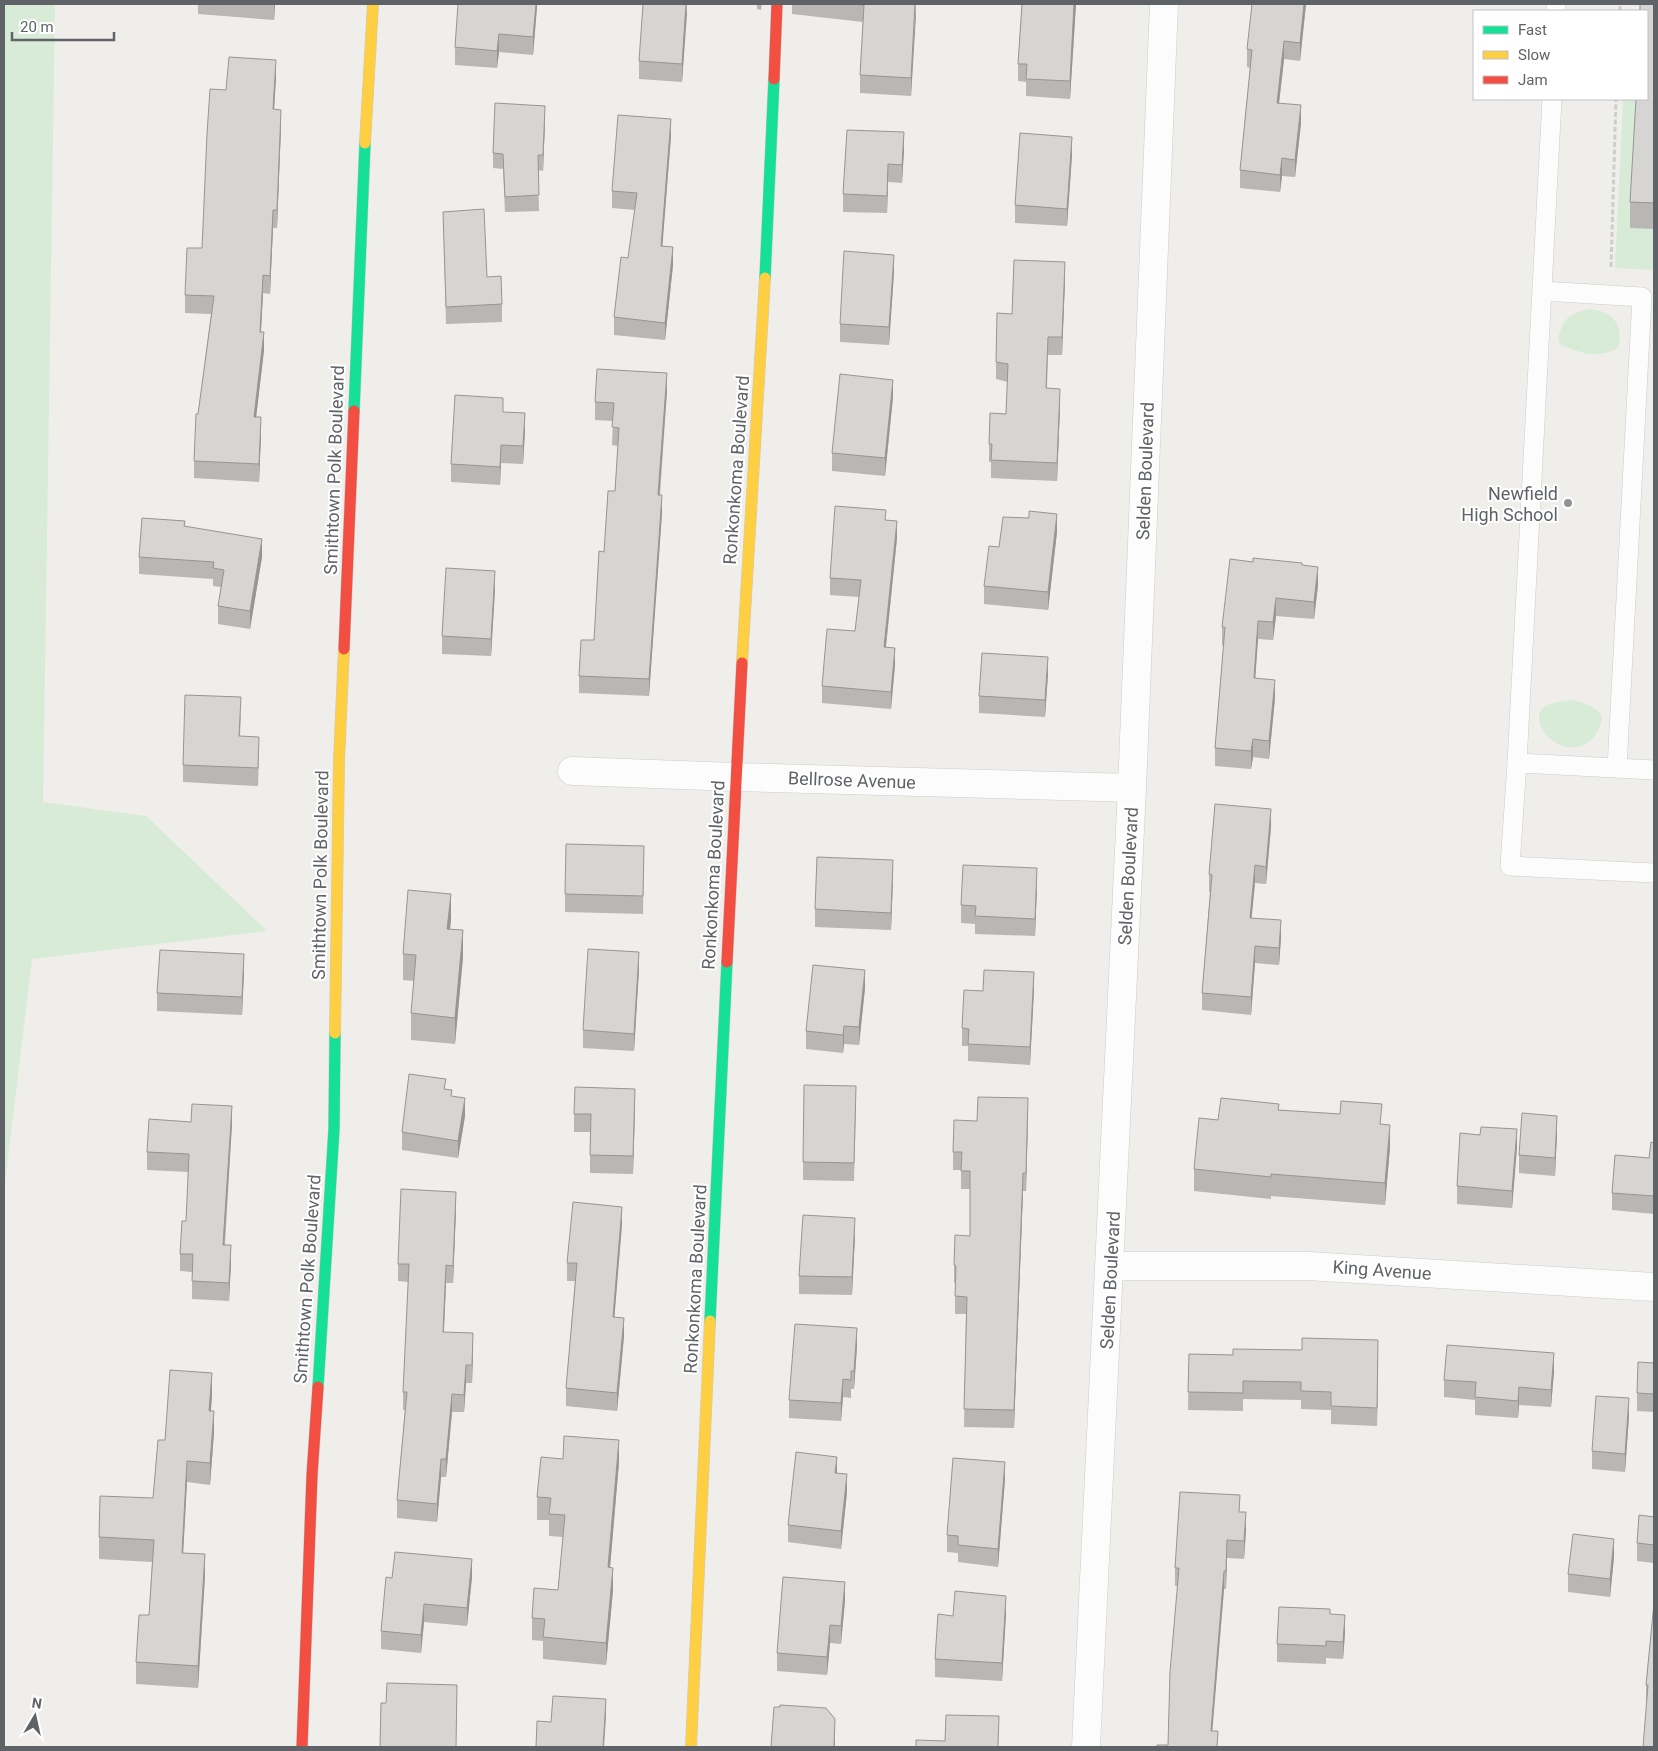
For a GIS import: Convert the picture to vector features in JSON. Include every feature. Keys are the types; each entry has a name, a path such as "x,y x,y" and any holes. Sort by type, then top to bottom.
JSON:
{"street":[{"name":"Smithtown Polk Boulevard","path":"302,1747 312,1475 334,1130 339,760 367,90 373,4"},
{"name":"Ronkonkoma Boulevard","path":"691,1747 735,777 768,229 777,4"},
{"name":"Selden Boulevard","path":"1086,1747 1132,788 1164,4"},
{"name":"Bellrose Avenue","path":"572,770 735,777 1132,788"},
{"name":"King Avenue","path":"1110,1266 1308,1266 1654,1287"}],"lane":[{"path":"1552,100 1510,866 1654,873"},
{"path":"1542,291 1648,297 1617,768"},
{"path":"1517,763 1654,770"}],"path":[{"path":"1615,270 1610,267 1616,100"}],"green space":[{"path":"4,4 55,4 43,802 146,816 267,931 32,959 4,1191"},
{"path":"1623,100 1637,100 1654,229 1654,270 1615,268"},
{"path":"1589,309 1604,313 1614,320 1619,332 1618,348 1603,353 1589,354 1560,344 1558,340 1567,319 1576,313"},
{"path":"1573,700 1593,708 1602,717 1595,736 1579,747 1559,744 1543,731 1540,723 1539,715 1543,708 1557,702"}],"building":[{"path":"458,4 536,4 533,37 499,34 497,51 455,47"},
{"path":"643,4 686,4 682,64 639,61"},
{"path":"853,4 915,4 911,78 860,75 864,5"},
{"path":"1022,4 1074,4 1070,81 1026,79 1027,64 1018,64"},
{"path":"1252,4 1304,4 1300,43 1284,41 1277,103 1301,105 1295,160 1282,158 1280,175 1240,170 1252,50 1247,49"},
{"path":"1640,4 1654,4 1654,203 1630,202 1636,100 1648,100 1648,10 1640,10"},
{"path":"229,57 276,60 273,109 281,110 277,210 273,210 270,276 263,275 260,332 264,332 254,417 261,417 259,464 194,461 196,414 198,414 214,296 185,295 187,248 202,248 210,89 226,90"},
{"path":"495,103 545,106 543,155 538,155 539,195 505,197 503,154 493,153"},
{"path":"618,115 671,119 661,246 673,247 665,323 614,317 621,257 628,258 637,193 612,191"},
{"path":"847,130 904,132 902,165 888,164 887,196 843,194"},
{"path":"1020,133 1072,137 1067,209 1015,205"},
{"path":"484,209 487,277 501,276 502,304 446,307 443,212"},
{"path":"844,251 894,255 889,327 840,324"},
{"path":"1014,260 1065,262 1062,337 1048,337 1046,388 1060,389 1057,463 991,460 992,444 989,444 990,413 1006,414 1008,364 996,362 997,313 1012,314"},
{"path":"597,369 667,373 658,495 662,495 649,679 579,676 581,640 594,640 599,551 604,552 608,491 615,491 619,428 612,427 614,403 595,402"},
{"path":"840,374 893,380 885,458 832,453"},
{"path":"455,395 503,398 503,412 525,413 523,446 501,445 500,467 451,464"},
{"path":"835,506 886,510 885,520 897,521 884,647 895,648 891,692 822,686 827,629 855,631 861,580 830,578"},
{"path":"1029,511 1057,514 1048,592 984,586 989,546 999,547 1003,517 1029,518"},
{"path":"142,518 185,521 184,526 262,539 250,611 218,606 224,570 213,568 214,562 139,557"},
{"path":"1253,558 1302,563 1302,565 1318,567 1314,602 1276,598 1273,622 1258,621 1254,678 1275,680 1269,741 1253,739 1251,751 1215,748 1225,627 1222,627 1230,559 1253,562"},
{"path":"446,568 495,571 491,639 442,636"},
{"path":"982,653 1048,657 1045,700 979,696"},
{"path":"185,695 241,697 239,736 259,737 258,768 183,765"},
{"path":"1215,804 1271,809 1266,867 1255,865 1250,918 1281,920 1279,948 1255,946 1251,997 1202,993 1212,875 1209,874"},
{"path":"566,844 644,846 643,896 565,894"},
{"path":"817,857 893,860 891,913 815,909"},
{"path":"963,865 1037,868 1035,919 975,916 976,906 961,905"},
{"path":"408,890 451,894 447,929 463,930 455,1018 411,1013 416,955 403,954"},
{"path":"588,949 639,952 634,1034 583,1030"},
{"path":"160,950 244,954 242,997 157,993"},
{"path":"813,965 865,970 859,1027 844,1026 843,1035 806,1031"},
{"path":"984,970 1034,972 1030,1047 968,1044 969,1029 962,1028 964,990 983,991"},
{"path":"409,1074 446,1079 444,1089 452,1090 451,1096 465,1098 458,1141 402,1132"},
{"path":"804,1085 856,1086 854,1163 803,1162"},
{"path":"575,1087 635,1089 633,1156 590,1155 591,1114 574,1114"},
{"path":"978,1097 1028,1098 1026,1173 1023,1173 1014,1410 964,1409 967,1297 955,1296 956,1266 954,1265 955,1235 970,1236 970,1171 961,1171 962,1152 953,1152 954,1120 977,1121"},
{"path":"1221,1098 1279,1104 1278,1110 1340,1114 1341,1101 1382,1104 1380,1124 1390,1125 1385,1183 1271,1174 1271,1177 1194,1169 1199,1118 1218,1120"},
{"path":"192,1104 232,1106 223,1245 231,1245 229,1283 192,1281 193,1254 180,1254 182,1221 186,1221 189,1154 147,1152 149,1119 191,1122"},
{"path":"1522,1113 1557,1116 1555,1158 1519,1155"},
{"path":"1481,1127 1517,1129 1512,1191 1457,1186 1460,1133 1480,1135"},
{"path":"1651,1142 1654,1143 1654,1196 1612,1193 1615,1155 1649,1158"},
{"path":"401,1189 456,1192 453,1266 446,1265 443,1332 473,1333 472,1365 466,1365 464,1395 452,1394 446,1459 441,1459 437,1504 397,1500 407,1392 403,1392 409,1264 398,1264"},
{"path":"573,1202 622,1207 613,1317 624,1318 617,1393 566,1388 577,1263 567,1263"},
{"path":"803,1215 855,1218 852,1277 799,1276"},
{"path":"795,1324 857,1328 854,1371 851,1371 851,1380 843,1379 841,1403 789,1400"},
{"path":"1302,1338 1378,1340 1377,1408 1331,1406 1331,1392 1301,1391 1301,1382 1243,1381 1243,1393 1188,1392 1189,1354 1233,1355 1233,1349 1302,1350"},
{"path":"1447,1345 1554,1353 1551,1390 1519,1387 1518,1401 1475,1397 1476,1382 1444,1380"},
{"path":"1638,1362 1654,1363 1654,1394 1637,1393"},
{"path":"170,1370 212,1373 209,1411 214,1411 210,1463 187,1461 182,1553 205,1554 198,1666 136,1662 139,1615 149,1615 154,1540 99,1537 100,1496 153,1498 158,1440 165,1440"},
{"path":"1596,1396 1629,1398 1625,1454 1592,1451"},
{"path":"564,1436 619,1440 608,1567 613,1568 606,1643 543,1637 545,1619 532,1618 534,1588 558,1590 565,1515 549,1514 551,1498 537,1497 541,1457 563,1459"},
{"path":"796,1452 837,1457 835,1473 847,1474 841,1531 788,1525"},
{"path":"953,1458 1005,1462 998,1549 958,1545 958,1536 947,1535"},
{"path":"1180,1492 1240,1495 1239,1512 1246,1512 1244,1541 1227,1540 1226,1571 1224,1571 1211,1731 1218,1731 1217,1747 1157,1747 1157,1745 1168,1745 1170,1672 1179,1568 1175,1568"},
{"path":"1639,1515 1654,1517 1654,1545 1637,1543"},
{"path":"1573,1534 1614,1539 1610,1579 1568,1574"},
{"path":"395,1552 472,1559 467,1608 424,1604 421,1635 381,1631 386,1577 392,1578"},
{"path":"783,1577 845,1582 841,1626 830,1625 827,1657 777,1653"},
{"path":"955,1591 1006,1596 1002,1663 935,1659 938,1614 953,1616"},
{"path":"1654,1603 1654,1747 1643,1747 1648,1685 1646,1685"},
{"path":"1279,1607 1330,1609 1330,1614 1345,1615 1343,1642 1326,1641 1326,1646 1277,1644"},
{"path":"387,1683 457,1685 456,1747 380,1747 381,1703 386,1703"},
{"path":"553,1696 606,1699 603,1747 536,1747 537,1721 551,1722"},
{"path":"780,1705 826,1708 835,1719 834,1747 771,1747 774,1707 780,1707"},
{"path":"946,1715 999,1716 998,1747 916,1747 916,1740 945,1741"}],"traffic: fast":[{"path":"765,278 774,79"},
{"path":"354,411 365,143"},
{"path":"710,1321 727,962"},
{"path":"318,1387 334,1129 335,1033"}],"traffic: slow":[{"path":"365,143 373,4"},
{"path":"742,663 765,278"},
{"path":"335,1033 339,760 344,649"},
{"path":"691,1747 710,1321"}],"traffic: jam":[{"path":"774,79 777,4"},
{"path":"344,649 354,411"},
{"path":"727,962 742,663"},
{"path":"302,1747 312,1475 318,1387"}],"place":[{"name":"Newfield High School","path":"1568,503"}]}
